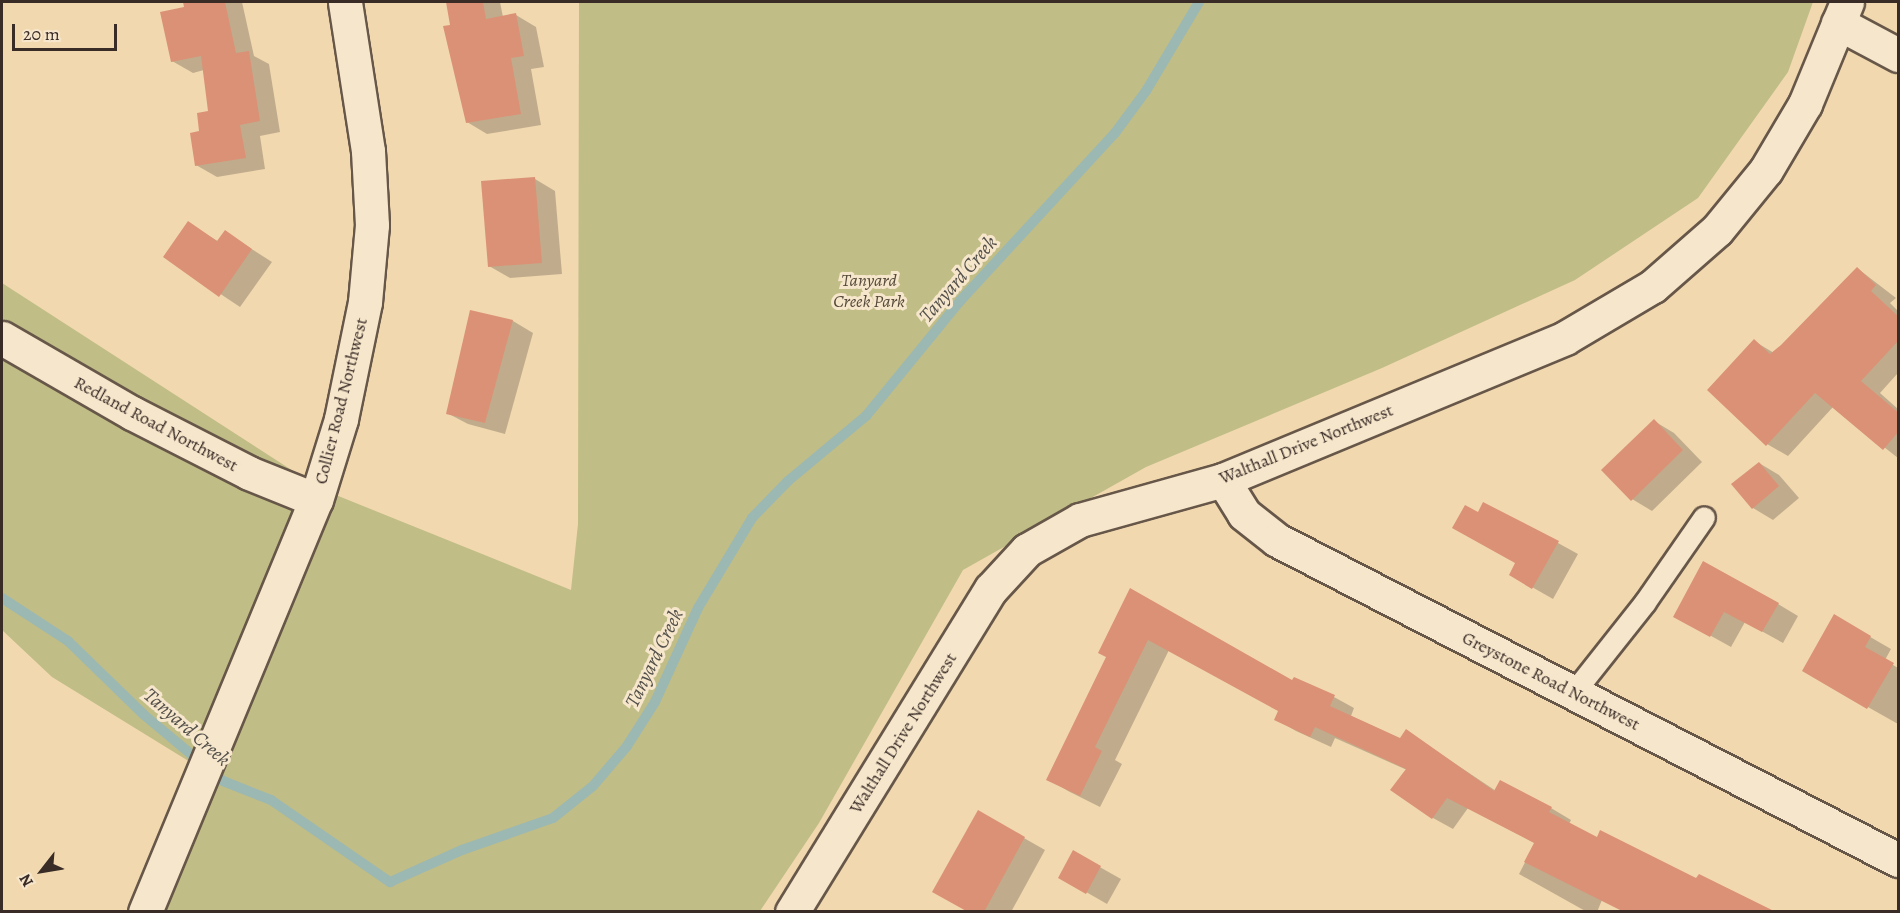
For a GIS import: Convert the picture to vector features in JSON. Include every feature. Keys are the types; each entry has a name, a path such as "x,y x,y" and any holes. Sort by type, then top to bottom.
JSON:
{"street":[{"name":"Collier Road Northwest","path":"145,912 316,500 341,419 365,302 372,225 368,151 345,2"},
{"path":"1842,12 1899,55"},
{"name":"Walthall Drive Northwest","path":"792,912 991,589 1027,550 1080,520 1223,480 1565,338 1653,286 1717,230 1766,170 1805,104 1842,12"},
{"name":"Redland Road Northwest","path":"2,338 142,418 249,473 316,500"},
{"name":"Greystone Road Northwest","path":"1223,480 1244,514 1277,540 1899,860"}],"lane":[{"path":"1573,693 1645,602 1704,517"}],"green space":[{"name":"Tanyard Creek Park","path":"579,2 1813,2 1788,72 1698,198 1575,280 1382,368 1146,467 963,570 819,823 760,911 155,911 208,773 52,677 2,630 2,283 321,489 571,590 578,524"}],"building":[{"path":"183,2 225,2 236,53 249,51 260,121 240,125 246,158 195,166 190,133 199,131 197,113 208,111 201,56 171,62 160,12 184,7"},
{"path":"446,2 483,2 486,19 516,13 524,56 511,58 521,114 466,123 443,26 450,25"},
{"path":"535,177 542,263 488,267 481,181"},
{"path":"188,221 217,241 225,230 252,249 219,297 163,257"},
{"path":"1857,267 1876,285 1871,291 1899,317 1899,340 1861,381 1899,413 1899,431 1883,450 1815,393 1766,446 1707,390 1754,339 1770,354 1781,345"},
{"path":"470,310 513,320 485,423 446,414"},
{"path":"1654,419 1683,450 1631,501 1601,470"},
{"path":"1759,462 1779,486 1752,509 1731,484"},
{"path":"1483,502 1559,541 1532,589 1509,575 1515,563 1452,528 1465,505 1478,512"},
{"path":"1703,561 1779,603 1762,632 1724,612 1710,637 1673,617"},
{"path":"1130,588 1292,680 1294,677 1335,695 1330,706 1400,738 1406,729 1494,791 1500,780 1552,807 1549,812 1597,837 1600,830 1696,878 1699,874 1776,912 1624,912 1524,862 1534,843 1447,798 1432,819 1390,790 1406,769 1315,727 1310,737 1274,720 1278,711 1148,640 1095,747 1102,751 1080,796 1046,780 1106,657 1098,653"},
{"path":"1834,614 1871,636 1865,647 1894,663 1867,709 1802,671"},
{"path":"978,810 1025,837 984,912 968,912 932,892"},
{"path":"1073,850 1101,866 1086,894 1058,878"}],"waterway":[{"name":"Tanyard Creek","path":"2,598 68,641 143,714 223,781 271,800 390,882 462,850 553,818 593,786 627,746 655,702 698,608 752,518 788,481 866,416 960,301 1115,133 1146,91 1199,2"}]}
